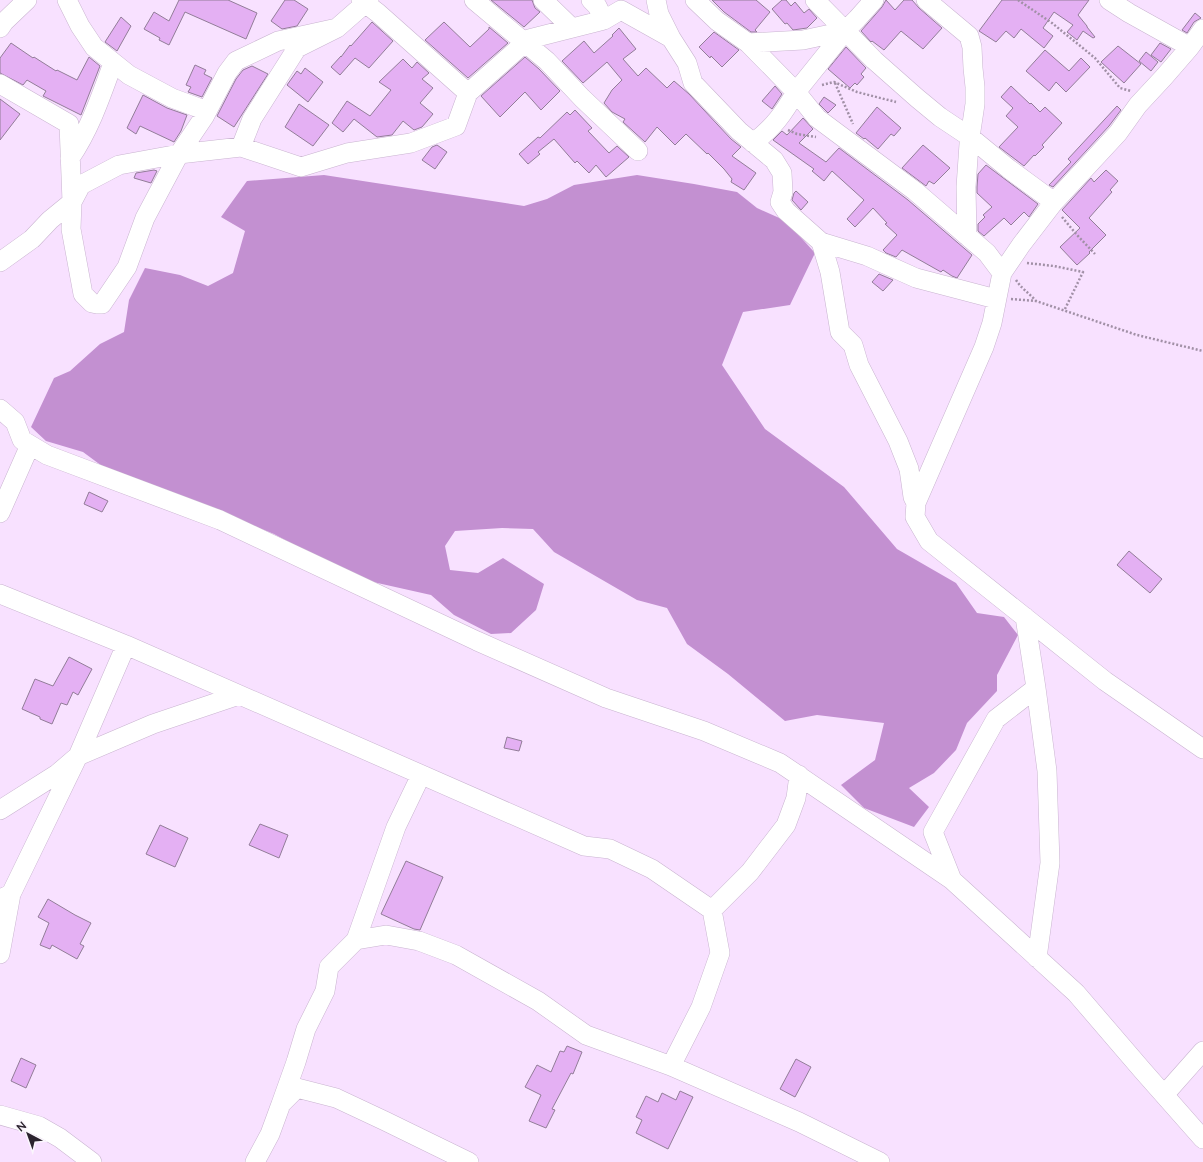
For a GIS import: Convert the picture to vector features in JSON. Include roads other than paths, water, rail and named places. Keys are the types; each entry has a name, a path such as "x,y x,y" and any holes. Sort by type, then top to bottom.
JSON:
{"street":[{"path":"0,28 4,22 27,0"},
{"path":"67,0 80,26 94,47 129,76 187,105 207,111"},
{"path":"474,0 547,61 582,98 638,151"},
{"path":"543,0 572,28"},
{"path":"591,0 597,6 604,20"},
{"path":"656,0 658,14 687,63 693,83 739,131 774,160 782,173 783,192 780,202 786,211 821,242 867,256 916,278 996,299"},
{"path":"695,0 717,21 748,43 796,92 817,118 915,192 987,253 1006,267"},
{"path":"815,0 886,72 912,94 940,117 970,137 1009,169 1054,202"},
{"path":"753,143 768,132 784,112 796,92 845,31 858,20 874,0"},
{"path":"926,0 969,36 972,48 975,104 970,137 966,187 967,236"},
{"path":"1109,0 1129,13 1190,47"},
{"path":"241,147 252,119 297,48 337,28 365,1 468,92"},
{"path":"0,262 32,239 50,220 72,202 81,185 119,165 179,154 241,147 301,167 347,153 411,143 456,126 468,92 529,39 604,20 621,10 671,38"},
{"path":"0,84 69,124 72,202 71,229 83,294 92,303 102,304 127,267 146,218 179,154 207,111 227,73 236,61 278,41 337,28"},
{"path":"1203,29 1190,47 1143,99 1118,133 1054,202 1006,267 996,299 992,323 984,347 916,503 914,517 929,541 1105,681 1203,748"},
{"path":"748,43 803,40 845,31"},
{"path":"70,158 82,140 100,99 113,63"},
{"path":"821,242 830,272 840,332 853,345 859,365 898,441 909,469 916,503"},
{"path":"0,409 15,422 22,440 47,455 220,520 477,641 606,698 704,731 780,763 952,880 1076,993 1203,1139"},
{"path":"0,513 30,445"},
{"path":"0,594 126,645 584,846 610,848 652,870 712,910 720,953 701,1007 671,1066"},
{"path":"1025,617 1036,688 1046,771 1050,863 1037,958"},
{"path":"0,954 6,896 78,756 126,645"},
{"path":"952,880 933,832 996,719 1036,688"},
{"path":"0,810 57,774 78,756 153,724 239,695"},
{"path":"255,1162 270,1134 306,1030 325,991 328,967 356,940 396,827 421,775"},
{"path":"712,910 750,872 786,825 796,798 799,775"},
{"path":"356,940 386,935 419,942 456,955 538,1001 586,1035 671,1066 798,1122 880,1162"},
{"path":"1164,1095 1203,1051"},
{"path":"281,1104 297,1088 336,1098 469,1162"},
{"path":"0,1115 39,1126 60,1138 92,1162"}]}
